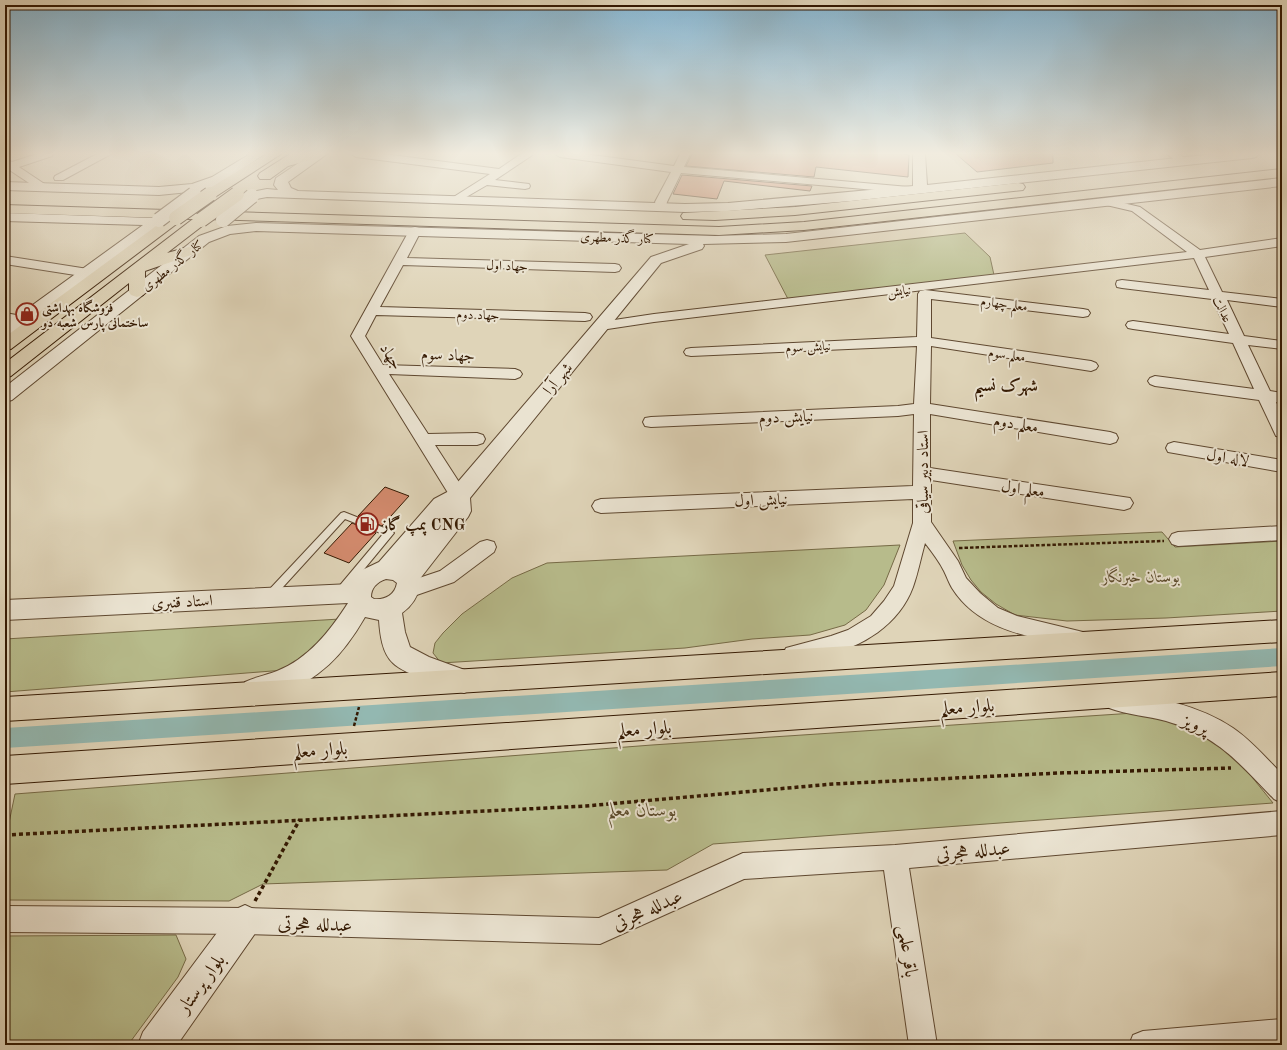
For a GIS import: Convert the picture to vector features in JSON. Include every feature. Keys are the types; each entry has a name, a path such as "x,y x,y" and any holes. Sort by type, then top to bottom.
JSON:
{"main road":[{"path":"5,345 89,278 197,203"},
{"path":"5,372 225,203"},
{"path":"279,203 674,216 747,214 863,203"},
{"path":"5,209 719,232 804,226 1010,203"},
{"path":"137,269 189,251"},
{"path":"137,269 137,292"},
{"path":"5,709 1282,631"},
{"name":"بلوار معلم","path":"5,770 1282,684"}],"street":[{"path":"5,333 89,278 111,257 182,203"},
{"name":"کنار گذر مطهری","path":"244,203 223,220 225,226 716,240 786,238 1097,203"},
{"name":"کنار گذر مطهری","path":"544,203 661,207 728,207 773,203"},
{"path":"834,206 839,203"},
{"path":"1044,209 1054,203"},
{"name":"کنار گذر مطهری","path":"1122,203 1146,203"},
{"name":"عدالت","path":"1139,204 1198,254 1282,432"},
{"path":"5,217 157,221"},
{"name":"کنار گذر مطهری","path":"5,396 204,239 213,234 228,230 256,227"},
{"name":"جهاد","path":"415,231 358,336 459,496"},
{"path":"636,238 650,247 656,260 670,254 716,240"},
{"name":"نيايش","path":"601,326 654,318 902,289 930,290 1282,242"},
{"path":"5,260 89,278"},
{"name":"شهر آرا","path":"241,695 287,679 308,667 325,653 347,626 353,596 360,586 368,578 378,572 386,570 442,505 459,496 656,260"},
{"name":"جهاد اول","path":"399,261 615,268"},
{"path":"1122,284 1282,303"},
{"name":"معلم چهارم","path":"930,290 1083,312"},
{"name":"استاد دبیر سیاقی","path":"930,290 924,341 922,473 920,492 922,523 951,566 959,583 973,599 991,614 1014,624 1094,642"},
{"name":"جهاد دوم","path":"372,310 585,317"},
{"path":"5,317 23,320"},
{"path":"1133,325 1282,345"},
{"name":"نیایش سوم","path":"691,352 924,341"},
{"name":"معلم سوم","path":"924,341 1091,366"},
{"name":"جهاد سوم","path":"379,369 516,374"},
{"path":"1155,381 1282,398"},
{"name":"نیایش دوم","path":"651,422 898,411 922,408"},
{"name":"معلم دوم","path":"922,408 1110,438"},
{"path":"424,440 477,440"},
{"name":"لاله اول","path":"1174,448 1282,466"},
{"name":"معلم اول","path":"922,473 1124,503"},
{"name":"نیایش اول","path":"601,506 920,492"},
{"path":"353,596 366,607 373,609 390,608 402,600 408,584 460,511 459,496"},
{"path":"762,662 832,645 855,636 878,622 891,607 903,588 922,523"},
{"path":"1178,539 1282,533"},
{"path":"408,584 447,577 487,547"},
{"path":"386,570 400,572 408,584"},
{"name":"استاد قنبری","path":"5,610 268,597 353,596"},
{"path":"390,608 391,634 402,656 442,674 465,681"},
{"name":"پرویز","path":"1089,698 1151,708 1186,717 1212,728 1237,744 1282,791"},
{"name":"عبدلله هجرتی","path":"5,919 245,921 600,931 743,866 895,857 1282,823"},
{"name":"باقر علمی","path":"895,857 923,1045"},
{"name":"بلوار پرستار","path":"156,1045 245,921"},
{"path":"1143,1045 1282,1033"}],"lane":[{"path":"268,597 344,515 389,533 353,596"}],"path":[{"path":"956,548 1178,539"},
{"path":"353,732 360,703"},
{"path":"5,836 300,819 586,806 841,784 1060,773 1260,767"},
{"path":"245,921 300,819"}],"green space":[{"path":"965,233 990,257 994,275 788,299 765,255"},
{"name":"بوستان خبرنگار","path":"1162,532 1175,547 1282,541 1282,611 1166,618 1067,621 1015,615 996,604 981,592 971,580 962,565 953,541"},
{"path":"900,545 884,585 866,610 845,625 810,635 752,639 685,648 441,663 433,653 435,643 462,614 512,578 547,563"},
{"path":"340,619 347,629 285,670 5,692 5,639"},
{"name":"بوستان معلم","path":"1134,713 1192,727 1235,756 1273,803 713,844 667,870 263,884 229,901 5,900 5,842 15,794 652,745"},
{"path":"176,935 186,959 178,977 128,1045 5,1045 5,936"}],"building":[{"path":"385,487 409,496 382,526 358,516"},
{"path":"352,523 376,533 349,563 324,553"}],"waterway":[{"path":"5,738 1282,657"}],"place":[{"name":"فروشگاه بهداشتی ساختمانی پارس شعبه دو","path":"27,314"},
{"name":"پمپ گاز CNG","path":"367,524"}],"district":[{"name":"شهرک نسیم","path":"1006,385"}]}
